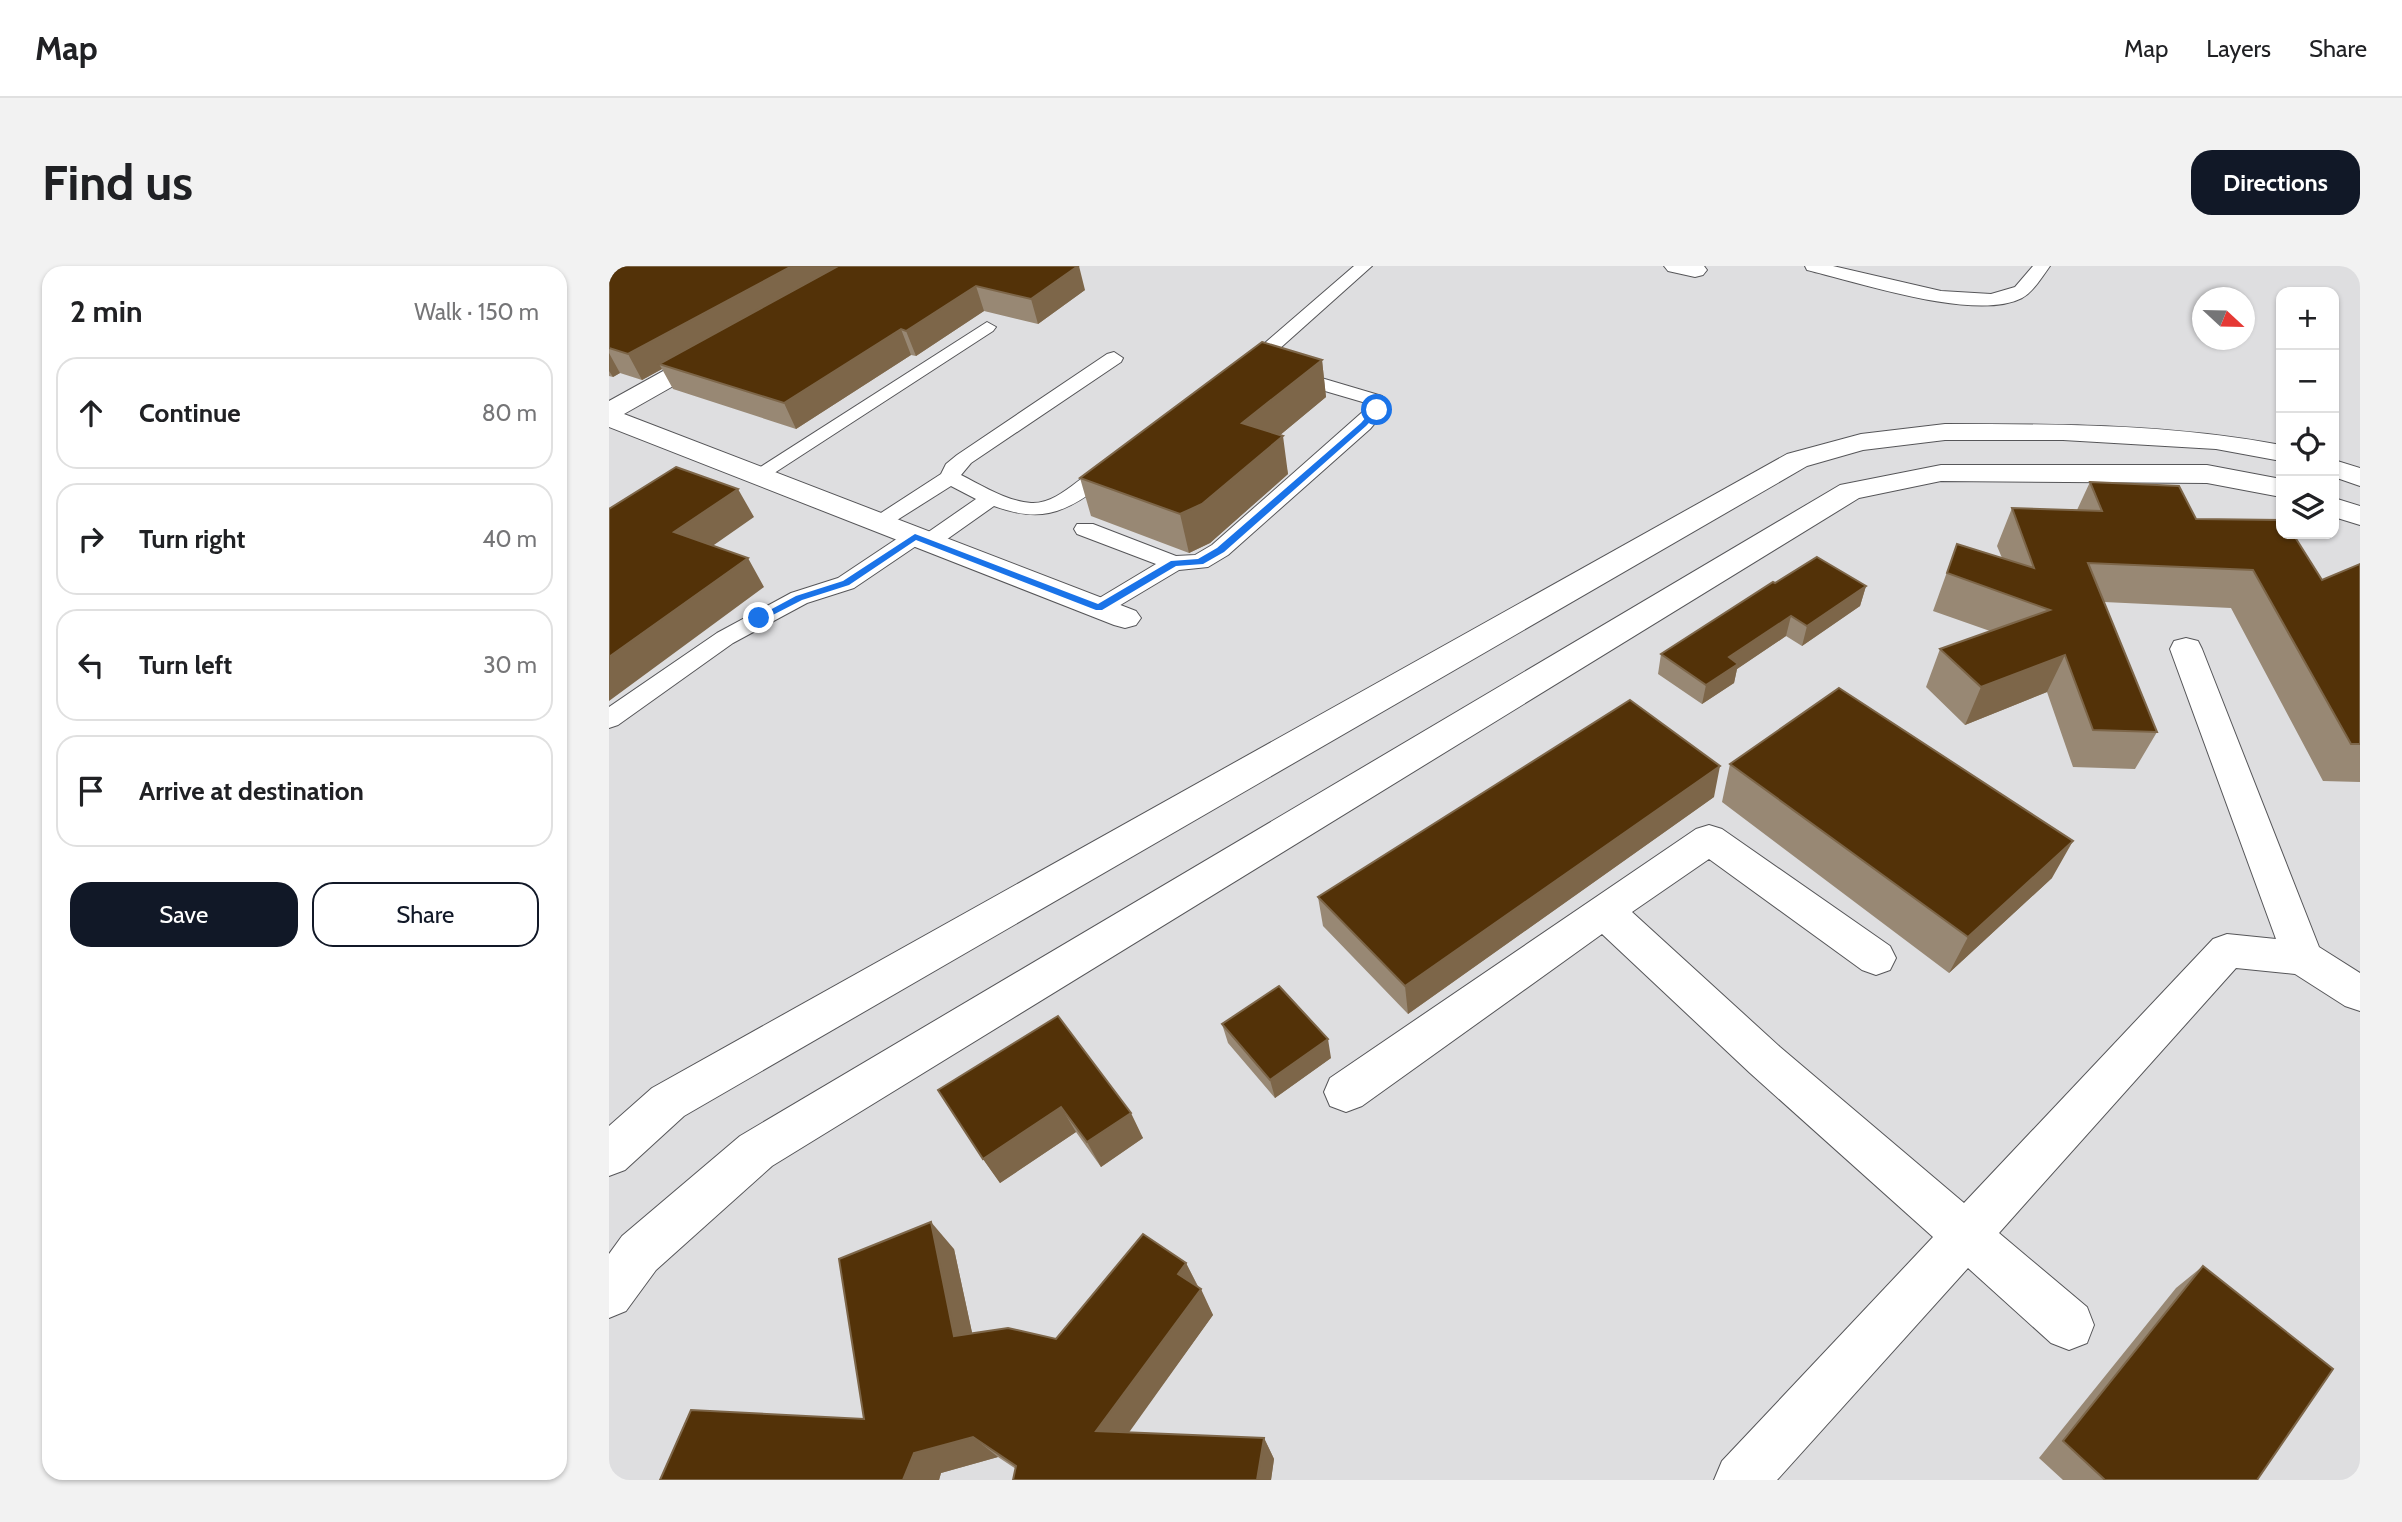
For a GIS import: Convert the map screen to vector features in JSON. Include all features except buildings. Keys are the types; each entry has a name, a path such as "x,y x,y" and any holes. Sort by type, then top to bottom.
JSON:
{"street":[{"path":"609,412 728,346"},
{"path":"609,418 1112,613"},
{"path":"609,1156 668,1102 1797,460 1861,442 1945,432 2063,432 2216,441 2276,452"},
{"path":"2339,470 2360,477"},
{"path":"609,1294 639,1253 756,1151 1850,491 1941,473 2207,474 2276,487"},
{"path":"2339,508 2360,516"},
{"path":"2186,649 2303,958"},
{"path":"1346,1092 1709,839 1876,958"},
{"path":"1604,911 1765,1060 2069,1325"},
{"path":"1741,1480 2227,951 2303,958 2360,994"}],"lane":[{"path":"1272,345 1364,266"},
{"path":"1813,266 1922,292 1991,299 2013,295 2027,286 2042,266"},
{"path":"758,475 987,327"},
{"path":"878,522 950,477 953,468 964,459 1114,358"},
{"path":"1085,529 1174,563 1200,562 1220,550 1377,410 1375,400 1291,375"},
{"path":"950,477 1022,509 1042,509 1058,505 1133,452"},
{"path":"609,719 725,638 799,598 846,583 993,497"},
{"path":"1112,613 1174,563"}],"route":[{"path":"759,618 799,598 846,583 915,537 1099,608 1174,563 1200,562 1220,550 1377,410"}]}
